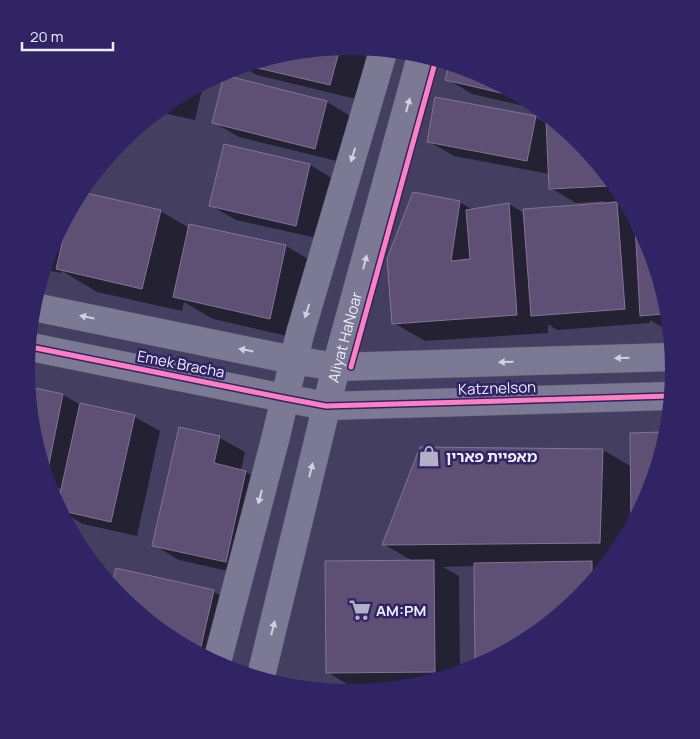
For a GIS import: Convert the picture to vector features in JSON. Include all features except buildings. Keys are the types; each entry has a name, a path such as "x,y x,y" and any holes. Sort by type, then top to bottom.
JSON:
{"street":[{"path":"219,656 276,436 300,334 382,56"},
{"name":"Aliyat HaNoar","path":"262,672 336,367 419,63"},
{"name":"Emek Bracha","path":"41,308 294,360"},
{"name":"Emek Bracha","path":"36,348 326,406"},
{"name":"Katznelson","path":"294,360 336,367 664,357"},
{"name":"Katznelson","path":"326,406 663,396"}],"cycle path":[{"path":"351,367 434,66"},
{"path":"36,348 326,406 663,396"}],"place":[{"name":"מאפיית פארין","path":"429,456"},
{"name":"AM:PM","path":"360,610"}]}
